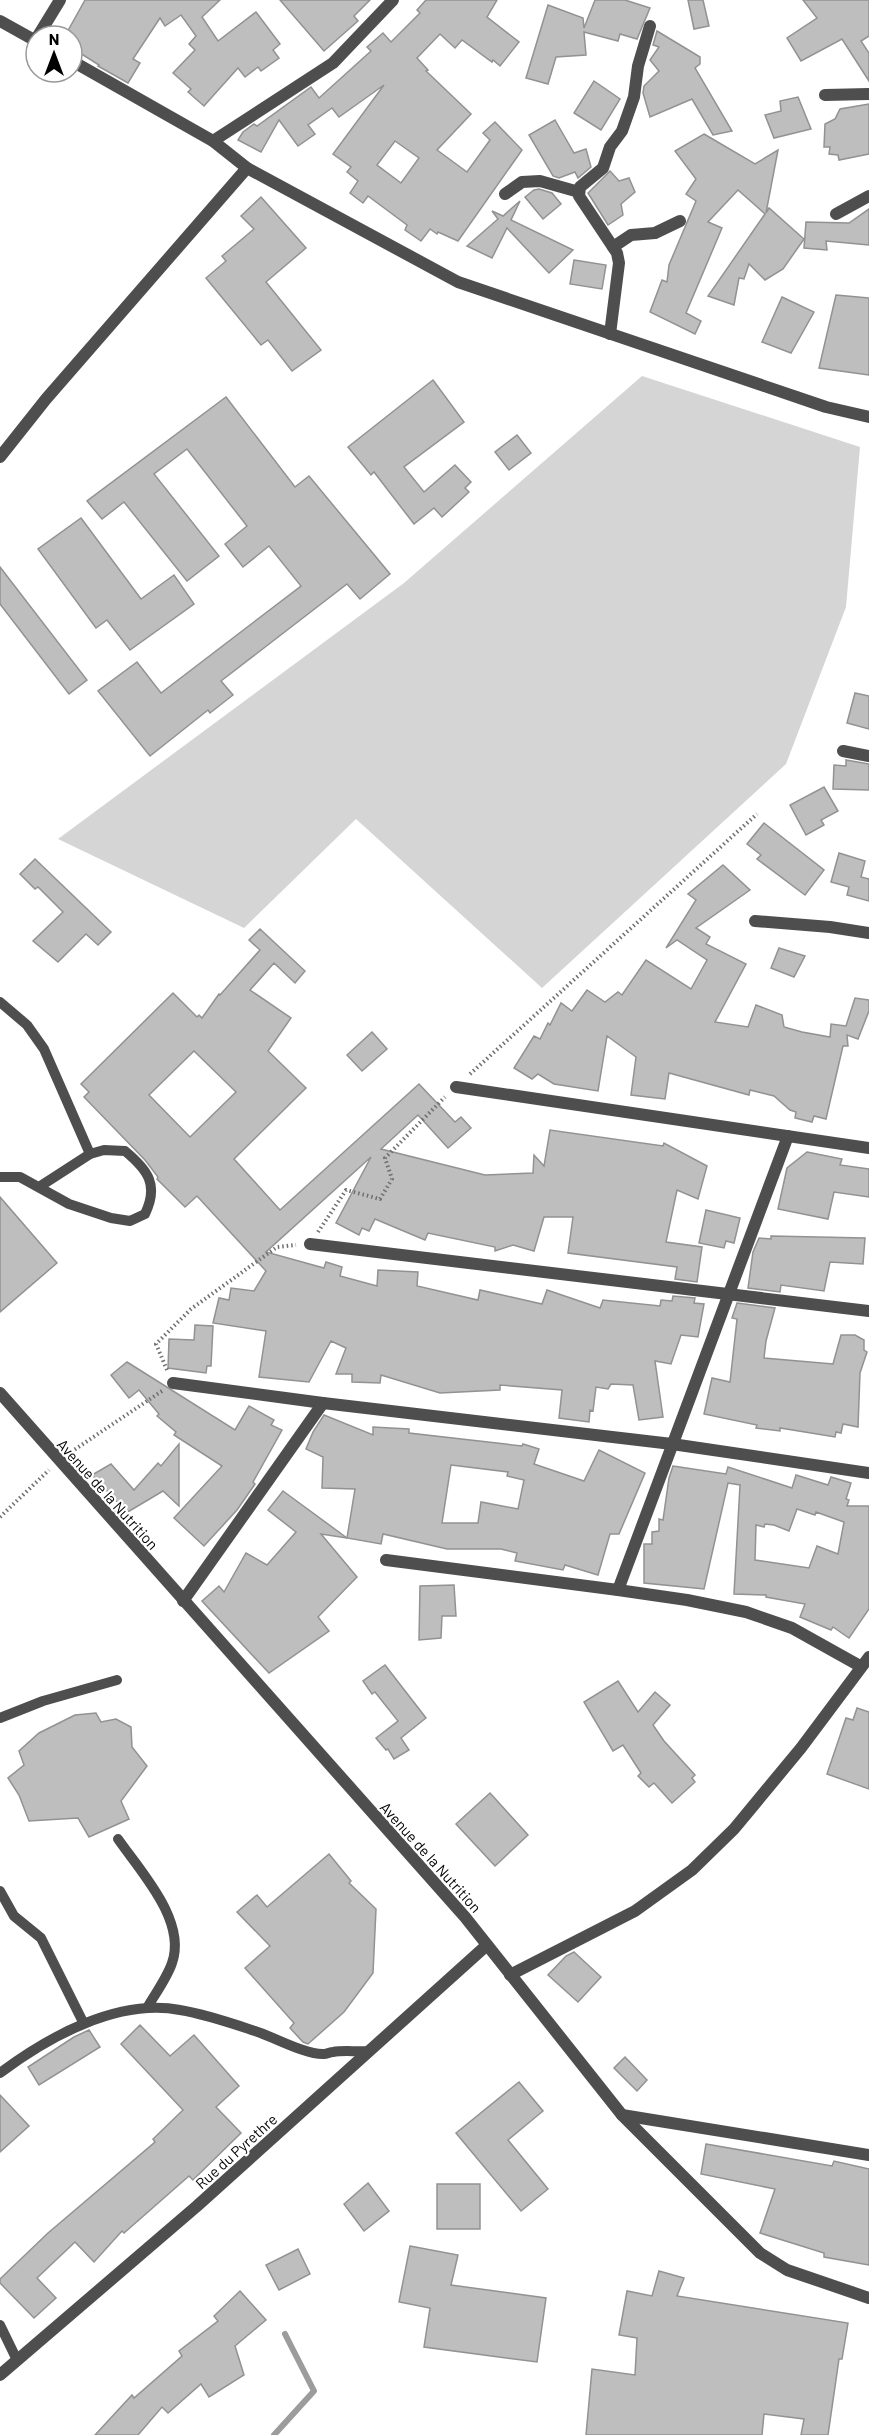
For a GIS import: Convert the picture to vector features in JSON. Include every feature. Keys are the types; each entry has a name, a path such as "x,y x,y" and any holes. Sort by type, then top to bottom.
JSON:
{"street":[{"path":"45,24 60,0"},
{"path":"213,141 333,63 393,0"},
{"path":"0,21 24,33"},
{"path":"610,334 619,263 614,247 584,206 579,192 580,187 603,168 610,147 622,131 634,97 638,66 650,26"},
{"path":"84,68 213,141 247,168 458,282 826,407 869,417"},
{"path":"825,95 869,94"},
{"path":"0,457 54,390 247,168"},
{"path":"505,194 522,182 540,181 579,192"},
{"path":"836,214 869,196"},
{"path":"614,247 631,234 655,233 680,221"},
{"path":"843,751 869,756"},
{"path":"755,921 830,927 869,933"},
{"path":"456,1087 869,1148"},
{"path":"618,1590 788,1136"},
{"path":"310,1244 869,1311"},
{"path":"173,1383 323,1404 672,1444 869,1473"},
{"name":"Avenue de la Nutrition","path":"0,1393 457,1908 622,2115 760,2253 787,2270 869,2298"},
{"path":"183,1601 323,1404"},
{"path":"386,1560 618,1590 687,1600 746,1612 792,1628 860,1666"},
{"path":"510,1975 635,1911 692,1870 742,1820 801,1748 860,1666 869,1657"},
{"name":"Rue du Pyrethre","path":"0,2375 197,2206 487,1945"},
{"path":"622,2115 869,2155"}],"lane":[{"path":"0,1002 27,1025 44,1049 90,1154"},
{"path":"0,1177 20,1177 69,1204 111,1218 130,1221 145,1214 150,1203 152,1187 148,1173 125,1151 104,1150 90,1154 39,1187"},
{"path":"0,1718 43,1701 117,1680"},
{"path":"118,1839 170,1916 176,1942 172,1964 147,2008"},
{"path":"0,1891 14,1916 41,1938 83,2022"},
{"path":"0,2073 83,2022 147,2008 179,2009 232,2023 279,2038 301,2050 324,2054 369,2051"},
{"path":"0,2325 17,2360"}],"path":[{"path":"0,1517 58,1461 173,1383 156,1344 191,1309 277,1246 310,1244 346,1190 380,1199 392,1179 385,1158 456,1087 757,814"}],"shaded area":[{"path":"642,376 860,447 846,607 786,764 542,988 356,819 244,928 58,839 404,583"}],"building":[{"path":"85,0 220,0 202,17 218,41 256,12 280,44 273,50 279,58 261,71 258,67 245,77 238,68 204,106 188,92 191,89 173,73 195,50 189,44 196,36 181,15 165,26 160,18 133,59 140,63 128,83 84,56 84,24 72,24"},
{"path":"280,0 370,0 354,16 358,21 324,51"},
{"path":"426,0 497,0 487,17 519,42 500,66 462,40 455,48 440,34 417,58 428,70 426,71 471,114 437,150 467,172 490,140 483,133 495,122 522,150 458,241 438,232 437,234 430,229 421,241 405,230 407,225 368,196 363,203 350,193 358,181 347,172 351,167 333,154 384,85 339,117 332,108 308,125 315,134 298,146 279,120 261,152 238,140 243,132 254,124 257,126 311,87 319,98 371,51 367,47 383,33 391,42 420,13 417,10","holes":["395,141 419,158 401,183 377,165"]},
{"path":"595,0 625,0 650,8 637,39 620,34 618,41 584,32 586,55 556,57 548,84 526,78 548,5 583,18 584,28"},
{"path":"688,0 703,0 709,26 694,29"},
{"path":"803,0 869,0 869,36 861,41 869,53 869,81 842,39 801,61 787,38 817,18"},
{"path":"657,31 700,57 700,64 695,68 732,131 713,135 692,99 650,117 643,93 644,86 659,71 650,60 659,47 653,45"},
{"path":"594,81 620,99 601,130 574,113"},
{"path":"798,97 811,129 774,138 765,115 781,111 780,101"},
{"path":"869,104 869,154 839,160 838,155 829,154 830,147 824,147 825,124 835,119 840,109"},
{"path":"555,120 574,153 586,149 591,167 578,178 575,172 559,178 553,176 529,135"},
{"path":"704,134 755,164 778,150 766,213 769,208 804,239 783,269 765,280 749,264 744,279 739,278 734,305 708,296 765,214 738,190 708,222 722,228 686,313 701,321 695,334 650,312 662,280 667,282 669,265 696,201 686,194 696,179 675,151"},
{"path":"610,171 619,181 629,178 635,192 621,204 623,215 608,225 588,193"},
{"path":"539,189 552,193 561,204 543,219 525,197"},
{"path":"261,197 306,248 266,282 321,350 292,371 268,340 261,345 206,278 226,261 222,256 254,229 241,216"},
{"path":"520,201 511,220 573,250 549,273 507,228 492,258 467,246 498,219 492,211 503,216"},
{"path":"869,209 869,245 826,241 827,250 804,248 806,222 849,223"},
{"path":"574,260 606,265 602,289 570,284"},
{"path":"836,295 869,298 869,375 819,368"},
{"path":"782,297 814,312 791,353 762,342"},
{"path":"433,380 464,422 404,467 424,492 455,465 471,482 465,488 469,492 442,517 434,508 414,524 374,472 371,475 348,447"},
{"path":"226,397 295,487 309,476 390,574 360,599 347,584 221,681 233,695 210,713 208,710 150,756 98,691 137,662 161,693 301,586 269,546 243,567 225,544 247,526 187,449 154,474 219,556 187,581 124,502 102,519 87,501"},
{"path":"517,435 531,453 509,470 495,452"},
{"path":"81,518 141,599 174,575 194,604 130,650 107,620 96,628 38,549"},
{"path":"0,567 87,680 69,694 0,604"},
{"path":"855,693 869,696 869,729 847,723"},
{"path":"846,760 869,764 869,790 833,789 834,765 846,766"},
{"path":"824,787 838,811 821,820 824,825 806,835 790,805"},
{"path":"764,823 824,870 805,895 757,859 761,855 747,844"},
{"path":"839,853 865,861 861,877 869,879 869,901 847,895 849,887 831,882"},
{"path":"35,859 111,932 98,945 86,934 58,962 33,941 63,912 38,887 35,889 20,874"},
{"path":"723,865 750,890 696,928 710,937 706,944 746,964 715,1022 748,1027 756,1005 782,1015 784,1027 830,1037 831,1024 846,1026 855,998 869,1000 869,1011 858,1039 847,1035 848,1046 843,1046 826,1119 814,1116 812,1122 795,1118 796,1112 790,1110 774,1096 750,1090 749,1095 669,1073 665,1099 631,1095 636,1057 607,1036 598,1091 554,1084 538,1074 532,1079 514,1068 534,1036 540,1039 561,1003 572,1011 587,990 605,1002 618,992 622,995 646,960 691,989 707,960 677,940 666,948 696,900 688,894"},
{"path":"260,929 305,971 295,983 274,963 250,990 291,1018 268,1051 306,1088 234,1159 280,1210 419,1084 455,1122 461,1117 471,1128 448,1148 418,1115 381,1149 485,1175 533,1173 534,1155 544,1166 550,1130 663,1146 664,1143 707,1166 698,1199 677,1190 666,1242 702,1247 697,1282 675,1279 677,1267 568,1253 573,1217 544,1217 534,1251 513,1245 495,1251 495,1247 428,1233 425,1240 375,1219 369,1231 362,1228 359,1235 336,1223 371,1157 266,1252 324,1268 326,1262 342,1267 340,1276 377,1286 378,1270 418,1272 417,1286 478,1300 480,1290 542,1304 547,1290 600,1308 603,1300 660,1306 661,1300 672,1301 673,1296 695,1298 694,1303 704,1304 698,1337 681,1335 671,1364 655,1361 663,1417 639,1420 633,1385 611,1384 608,1389 596,1387 589,1422 559,1418 562,1390 500,1385 500,1390 440,1393 381,1375 380,1383 352,1382 352,1374 336,1374 346,1348 331,1341 309,1382 259,1377 266,1331 213,1323 219,1298 229,1300 231,1288 254,1291 266,1271 197,1196 185,1207 157,1179 158,1177 145,1160 84,1097 89,1092 81,1084 173,993 197,1017 199,1015 202,1018 219,994 260,950 249,940","holes":["194,1051 236,1092 190,1137 149,1095"]},
{"path":"779,948 805,956 794,977 771,968"},
{"path":"372,1032 387,1049 362,1071 347,1055"},
{"path":"807,1152 842,1159 840,1165 869,1169 869,1197 834,1192 828,1219 778,1209 787,1168"},
{"path":"0,1197 57,1263 0,1312"},
{"path":"706,1210 740,1218 734,1243 726,1241 724,1248 699,1243"},
{"path":"771,1236 865,1238 863,1264 830,1262 824,1291 781,1285 780,1292 748,1288 753,1252 759,1238 771,1239"},
{"path":"737,1303 775,1308 764,1358 833,1364 841,1335 855,1335 864,1340 864,1350 867,1352 860,1373 858,1427 843,1424 841,1433 836,1432 835,1437 780,1428 780,1431 756,1428 757,1425 704,1414 712,1378 730,1382 737,1319 732,1318"},
{"path":"195,1325 213,1326 211,1366 207,1366 206,1373 168,1368 169,1339 194,1340"},
{"path":"127,1362 235,1430 249,1406 274,1420 271,1425 282,1430 253,1482 255,1484 237,1510 204,1546 174,1518 222,1466 174,1435 176,1432 157,1416 159,1414 139,1390 129,1398 111,1375"},
{"path":"324,1415 373,1435 373,1427 409,1429 409,1433 522,1446 523,1444 539,1449 534,1464 584,1481 599,1450 645,1473 619,1534 610,1534 598,1575 565,1565 563,1570 515,1561 517,1553 501,1549 447,1549 383,1534 381,1544 347,1538 355,1489 322,1488 323,1457 306,1449","holes":["451,1465 508,1472 507,1476 524,1480 518,1509 481,1502 478,1523 442,1523"]},
{"path":"179,1444 179,1506 163,1491 121,1516 115,1511 120,1505 92,1475 111,1464 134,1490 158,1463 161,1466"},
{"path":"673,1466 726,1474 728,1467 792,1488 796,1475 828,1485 831,1477 851,1483 846,1499 849,1500 847,1506 869,1506 869,1609 849,1638 833,1627 831,1630 800,1617 805,1604 766,1597 766,1595 734,1594 740,1485 728,1483 704,1589 644,1583 644,1544 652,1544 652,1532 659,1531 659,1519 663,1520","holes":["797,1509 815,1515 816,1512 844,1522 838,1554 817,1546 809,1568 755,1560 756,1525 764,1527 765,1524 774,1525 789,1531"]},
{"path":"283,1491 347,1538 321,1534 357,1577 318,1617 329,1631 269,1673 202,1601 219,1586 224,1592 246,1553 267,1565 296,1532 268,1510"},
{"path":"454,1585 456,1616 442,1616 441,1638 419,1640 420,1586"},
{"path":"385,1665 426,1718 401,1738 409,1750 394,1759 388,1749 386,1750 376,1738 398,1721 363,1681"},
{"path":"618,1681 638,1712 655,1692 670,1705 653,1725 664,1741 695,1775 692,1778 695,1782 672,1803 654,1783 649,1787 638,1776 641,1773 623,1745 613,1751 584,1702"},
{"path":"857,1708 869,1712 869,1789 827,1774 846,1718 853,1720"},
{"path":"96,1713 101,1722 116,1719 131,1727 132,1747 147,1766 121,1801 129,1819 89,1837 78,1818 29,1821 19,1795 8,1778 24,1765 19,1751 39,1733 75,1715"},
{"path":"490,1793 528,1835 495,1866 456,1824"},
{"path":"329,1854 351,1881 349,1883 376,1909 373,1973 344,2012 308,2044 303,2042 290,2028 294,2023 245,1968 270,1946 237,1912 257,1895 267,1907"},
{"path":"574,1952 601,1977 578,2002 548,1975 566,1956"},
{"path":"140,2025 170,2056 194,2035 239,2086 216,2107 241,2133 193,2180 189,2176 124,2233 122,2231 94,2262 75,2242 37,2278 56,2298 34,2318 0,2283 0,2279 48,2233 155,2142 153,2139 183,2110 121,2044"},
{"path":"89,2030 100,2047 39,2085 28,2067"},
{"path":"625,2057 647,2080 637,2091 614,2068"},
{"path":"519,2082 543,2111 508,2140 548,2189 521,2211 456,2133"},
{"path":"0,2095 29,2126 0,2152"},
{"path":"706,2144 832,2166 834,2161 869,2169 869,2265 824,2257 824,2253 760,2233 775,2189 701,2174"},
{"path":"368,2183 389,2211 364,2231 344,2204"},
{"path":"437,2184 480,2184 480,2229 437,2229"},
{"path":"410,2246 458,2255 451,2285 546,2298 537,2362 424,2347 430,2308 399,2302"},
{"path":"298,2249 310,2274 279,2290 266,2265"},
{"path":"659,2271 684,2278 677,2296 848,2323 842,2359 839,2359 828,2435 801,2435 804,2419 764,2414 762,2435 586,2435 592,2369 635,2375 637,2338 619,2335 627,2291 652,2296"},
{"path":"240,2291 266,2320 235,2346 244,2375 209,2397 201,2384 168,2413 162,2407 138,2435 95,2435 132,2395 134,2398 182,2356 179,2351 218,2321 214,2316"}],"waterway":[{"path":"274,2435 314,2391 285,2334"}]}
